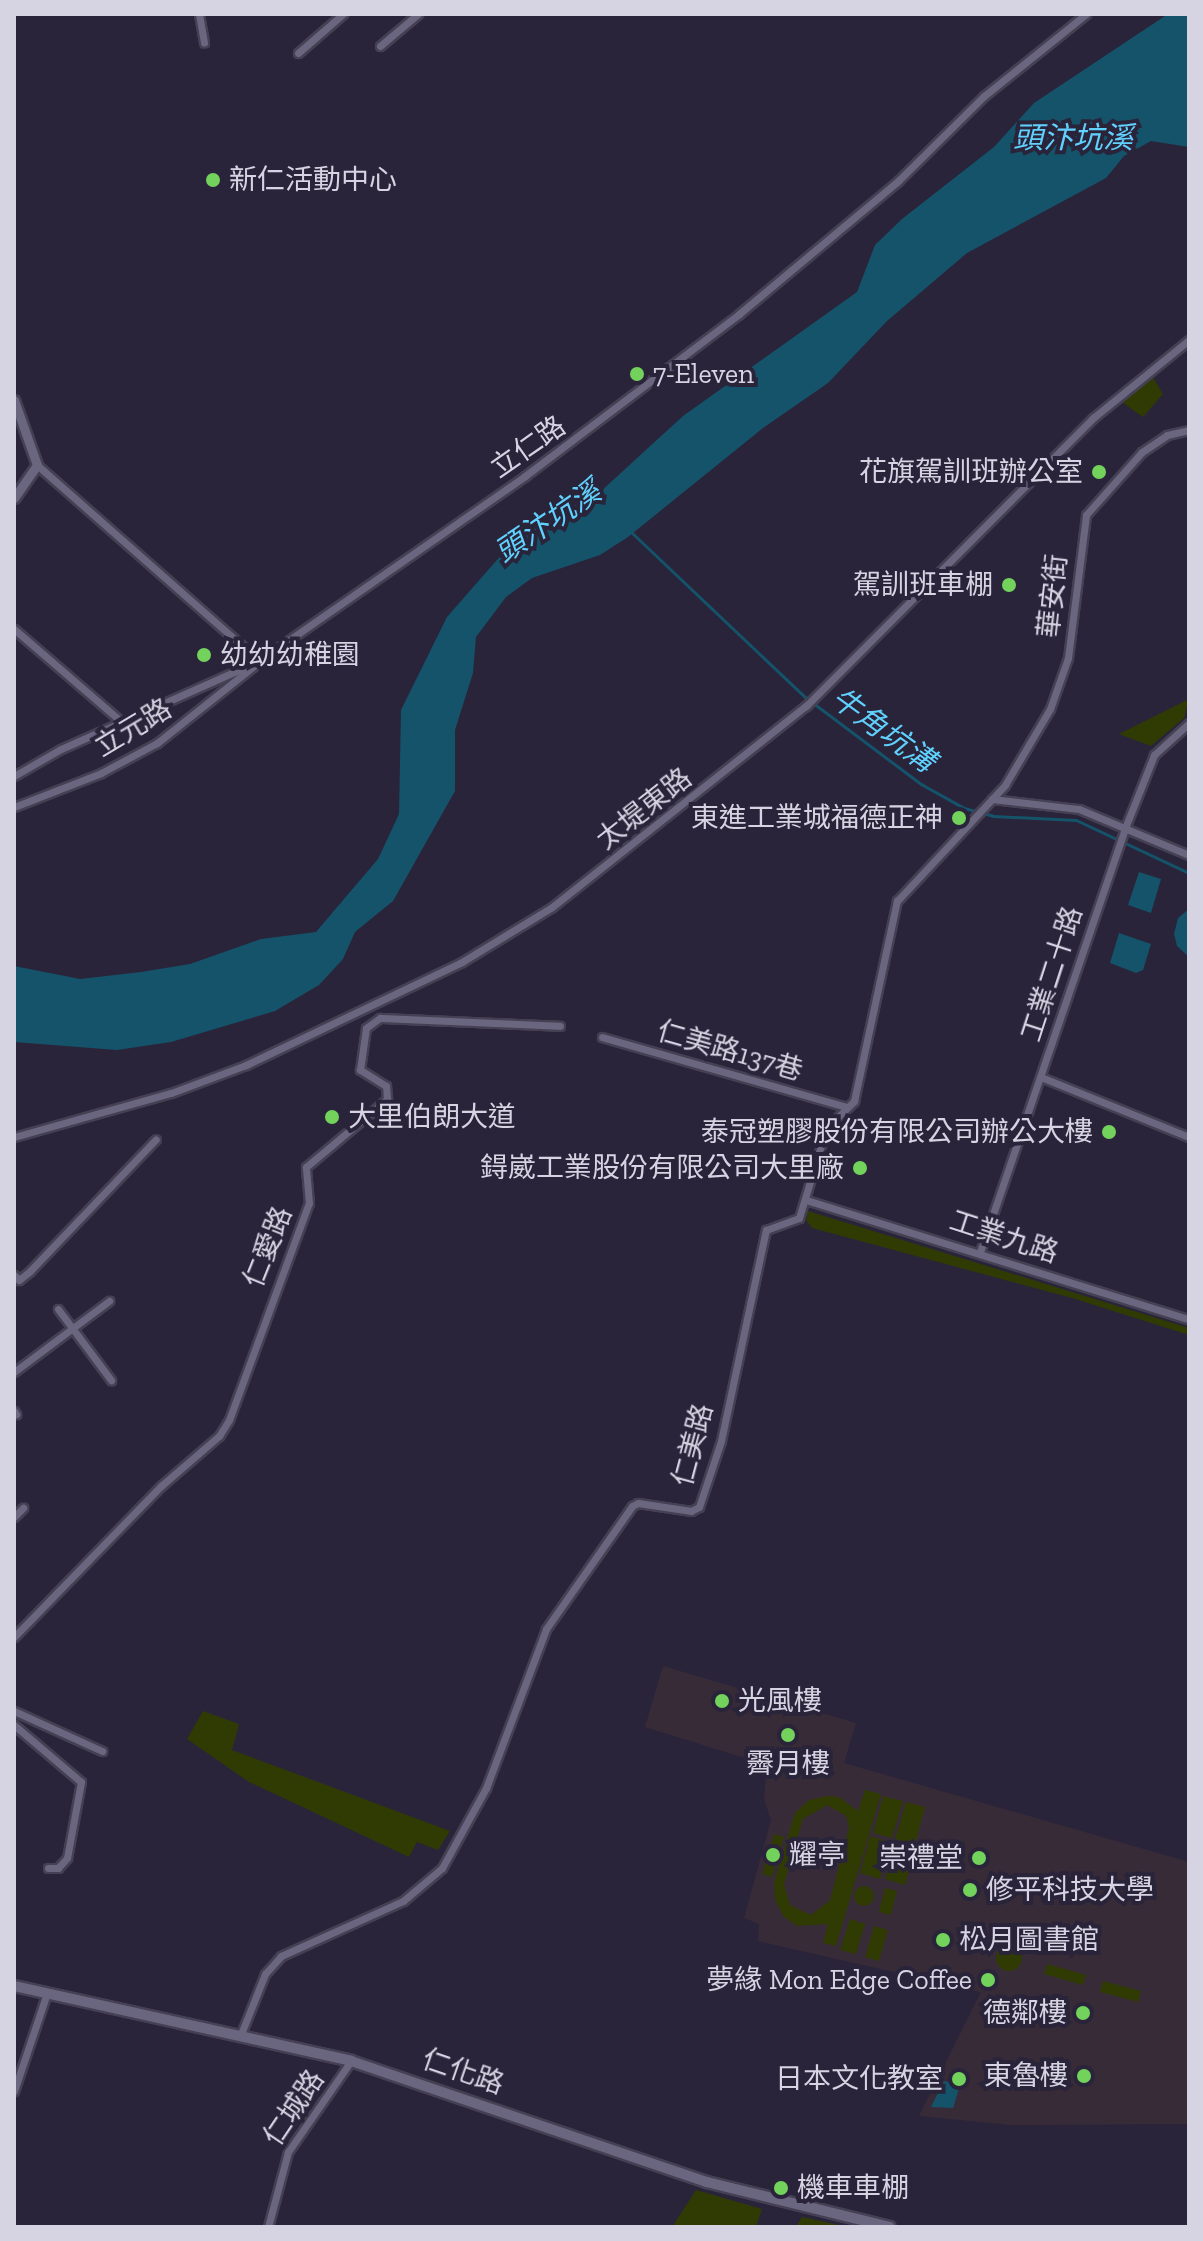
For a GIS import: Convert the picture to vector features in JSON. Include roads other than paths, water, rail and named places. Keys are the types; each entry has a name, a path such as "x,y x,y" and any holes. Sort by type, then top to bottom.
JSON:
{"main road":[{"name":"仁化路","path":"14,1986 241,2034 351,2061 707,2182 890,2227"}],"street":[{"path":"199,14 204,43"},
{"path":"298,53 343,14"},
{"path":"380,46 418,14"},
{"name":"立仁路","path":"259,661 657,381 898,181 984,96 1086,14"},
{"name":"太堤東路","path":"14,1137 171,1093 246,1065 462,962 601,871 817,697 1093,418 1189,340"},
{"path":"14,400 19,424 37,465 259,661 14,776"},
{"name":"華安街","path":"977,817 1038,732 1063,678 1078,596 1082,522 1142,452 1167,435 1189,430"},
{"path":"14,498 37,465"},
{"path":"14,629 123,723"},
{"name":"立元路","path":"14,807 101,773 157,743 259,661"},
{"name":"工業二十路","path":"980,1252 1124,830 1154,755 1189,723"},
{"path":"989,801 1065,805 1189,855"},
{"name":"仁美路","path":"241,2034 265,1974 281,1956 410,1898 442,1868 486,1788 546,1629 632,1506 638,1503 691,1511 699,1507 722,1436 766,1230 797,1220 806,1200 826,1129 854,1101 897,901 977,817"},
{"name":"仁愛路","path":"14,1637 161,1486 219,1436 229,1420 309,1203 306,1167 387,1099 386,1086 360,1070 366,1028 380,1018 560,1026"},
{"name":"仁美路137巷","path":"602,1037 846,1107"},
{"path":"1041,1077 1189,1137"},
{"path":"16,1279 156,1139"},
{"name":"工業九路","path":"806,1200 1189,1319"},
{"path":"14,1372 109,1301"},
{"path":"58,1309 111,1380"},
{"path":"14,1517 23,1508"},
{"path":"14,1711 102,1751"},
{"path":"14,1725 81,1782 67,1858 58,1868 48,1868"},
{"path":"14,2091 47,1993"},
{"name":"仁城路","path":"268,2227 288,2152 351,2061"}],"water":[{"name":"頭汴坑溪","path":"1168,14 1189,14 1189,147 1151,141 1124,156 1106,178 967,253 887,321 828,383 763,428 628,537 600,555 532,578 506,597 476,637 473,673 455,730 455,791 393,901 355,932 343,959 319,985 275,1011 171,1042 117,1050 14,1042 14,966 80,979 190,964 261,939 316,932 378,859 399,814 401,710 447,617 517,537 600,492 683,416 857,292 875,245 902,219 994,147 1034,103"},
{"path":"1139,872 1161,879 1151,913 1128,905"},
{"path":"1189,909 1189,957 1177,946 1174,934 1178,918"},
{"path":"1119,933 1151,944 1143,970 1136,973 1110,963"},
{"path":"944,2081 960,2085 953,2108 931,2107"}],"waterway":[{"name":"牛角坑溝","path":"631,532 805,697 921,784 964,808 993,816 1076,820 1189,873"}],"place":[{"name":"新仁活動中心","path":"213,180"},
{"name":"7-Eleven","path":"637,374"},
{"name":"花旗駕訓班辦公室","path":"1099,472"},
{"name":"駕訓班車棚","path":"1009,585"},
{"name":"幼幼幼稚園","path":"204,655"},
{"name":"東進工業城福德正神","path":"959,818"},
{"name":"大里伯朗大道","path":"332,1117"},
{"name":"泰冠塑膠股份有限公司辦公大樓","path":"1109,1132"},
{"name":"鍀崴工業股份有限公司大里廠","path":"860,1168"},
{"name":"光風樓","path":"722,1701"},
{"name":"霽月樓","path":"788,1735"},
{"name":"耀亭","path":"773,1855"},
{"name":"崇禮堂","path":"979,1858"},
{"name":"修平科技大學","path":"970,1890"},
{"name":"松月圖書館","path":"943,1940"},
{"name":"夢緣 Mon Edge Coffee","path":"988,1980"},
{"name":"德鄰樓","path":"1083,2013"},
{"name":"東魯樓","path":"1084,2076"},
{"name":"日本文化教室","path":"959,2079"},
{"name":"機車車棚","path":"781,2188"}]}
